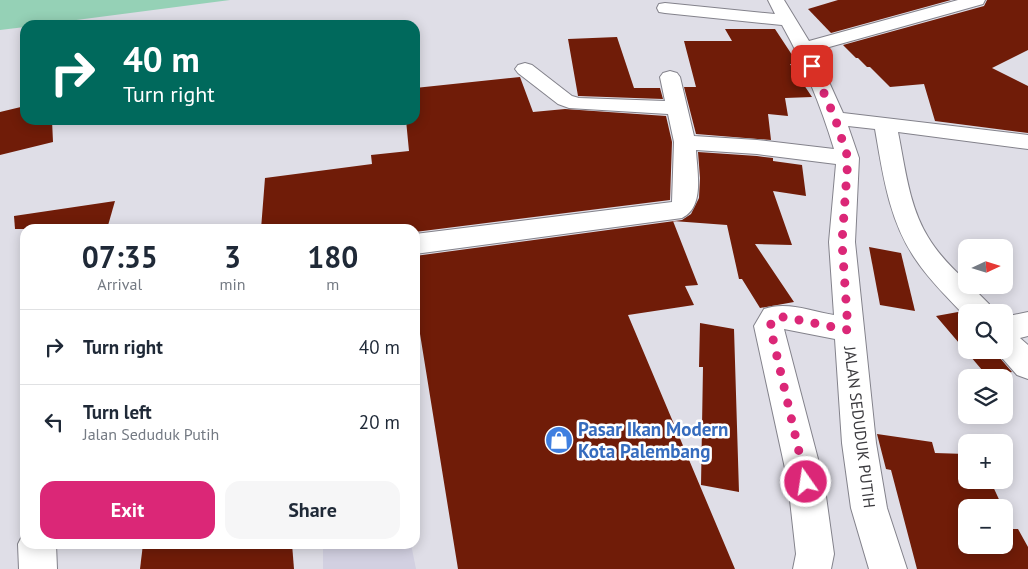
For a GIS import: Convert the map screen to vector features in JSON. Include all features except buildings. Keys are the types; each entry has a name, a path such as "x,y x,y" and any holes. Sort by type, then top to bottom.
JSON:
{"street":[{"path":"804,48 977,0"},
{"path":"665,8 782,10"},
{"name":"JALAN SEDUDUK PUTIH","path":"782,10 804,48 835,118 848,158 842,242 848,330 859,443 869,508 888,569"},
{"path":"526,69 565,100 576,104 677,108"},
{"path":"420,243 673,212 682,208 685,201 685,142 670,77"},
{"path":"835,118 1028,142"},
{"path":"885,123 904,211 914,235 925,253 972,304"},
{"path":"685,142 757,147 848,158"},
{"path":"812,569 815,554 806,482 770,326 774,318 784,317 848,330"},
{"path":"1013,327 1028,324"},
{"path":"1013,350 1028,366"},
{"path":"37,549 38,569"}],"shaded area":[{"path":"323,549 412,549 416,569 323,569"}],"green space":[{"path":"0,0 230,0 76,20 20,20 20,28 0,30"}],"place":[{"name":"Pasar Ikan Modern Kota Palembang","path":"559,440"}],"route":[{"path":"806,482 770,326 774,318 784,317 848,330 842,242 848,158 835,118 812,66"}]}
